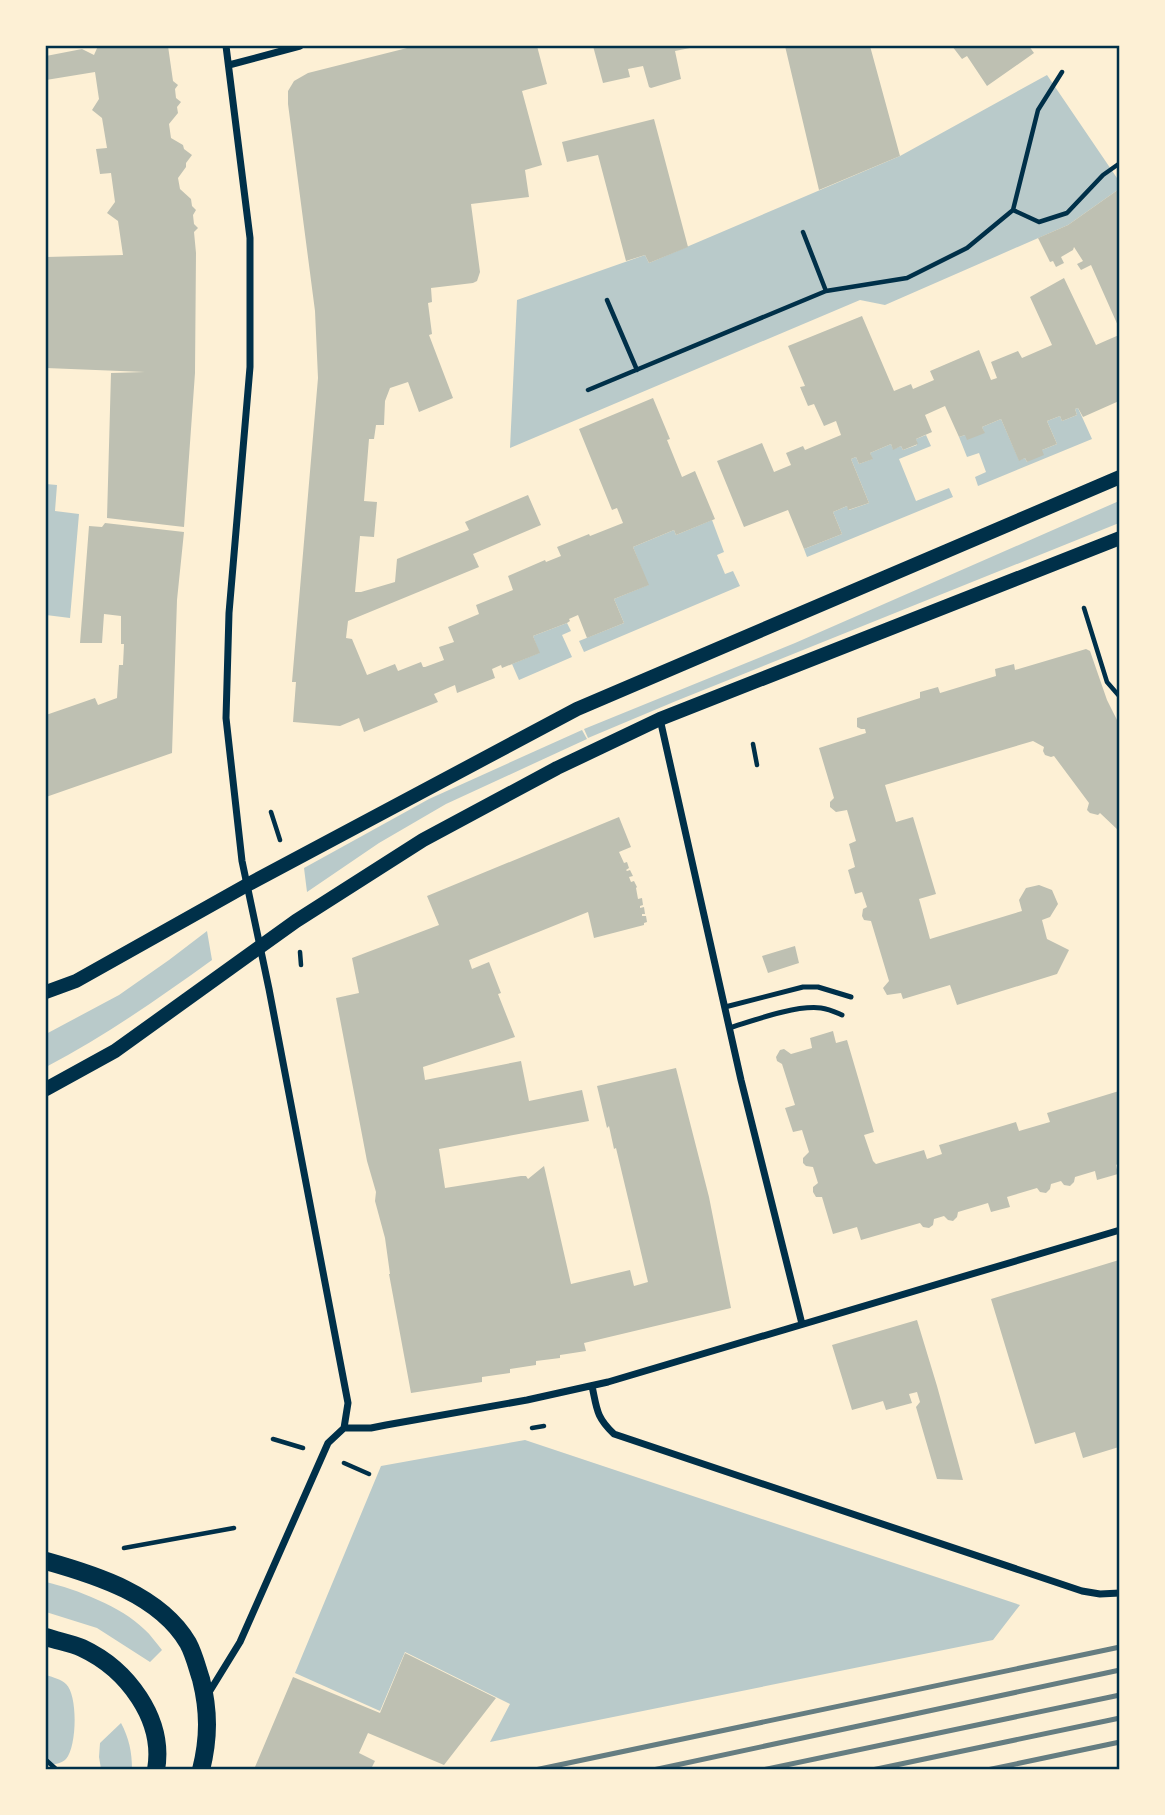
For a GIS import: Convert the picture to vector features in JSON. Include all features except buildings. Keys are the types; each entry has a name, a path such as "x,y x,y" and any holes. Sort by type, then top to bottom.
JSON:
{"main road":[{"path":"46,992 76,981 247,885 577,709 1119,477"},
{"path":"46,1089 115,1051 296,921 423,840 557,768 660,719 1119,538"},
{"path":"46,1561 90,1574 147,1601 174,1624 197,1663 206,1697 208,1722 201,1769"},
{"path":"46,1637 82,1647 109,1665 136,1692 150,1717 156,1735 159,1757 156,1769"}],"street":[{"path":"206,1697 240,1642 322,1454 328,1443 344,1428 348,1403 238,835 226,719 229,613 250,368 250,238 226,46"},
{"path":"229,65 300,46"},
{"path":"660,719 729,1028 802,1324"},
{"path":"344,1428 379,1426 527,1401 592,1386 1119,1230"},
{"path":"592,1386 598,1414 614,1434 1082,1591 1119,1593"}],"lane":[{"path":"725,1007 803,987 826,989 851,997"},
{"path":"729,1028 805,1008 829,1009 842,1015"}],"path":[{"path":"589,390 826,291 907,278 967,248 1013,210 1038,110 1062,72"},
{"path":"1013,210 1039,222 1067,213 1103,175 1119,163"},
{"path":"803,232 826,291"},
{"path":"607,300 637,370"},
{"path":"1084,608 1107,682 1119,697"},
{"path":"753,744 757,765"},
{"path":"271,811 280,841"},
{"path":"532,1428 544,1426"},
{"path":"124,1548 234,1528"},
{"path":"46,1760 57,1769"}],"shaded area":[{"path":"1047,75 1119,181 1119,189 1068,225 885,305 860,300 510,448 517,300 645,255 649,263 900,156"},
{"path":"1078,408 1092,439 978,486 975,477 986,472 979,453 967,457 959,437 984,432 982,427 1001,419 1019,460 1025,458 1027,462 1042,450 1057,444 1047,421 1060,416 1062,421 1077,415 1075,409"},
{"path":"926,435 931,446 899,459 916,501 949,488 953,497 807,557 804,549 842,534 833,512 847,506 849,510 869,503 851,459 856,457 859,464 872,459 870,453 891,444 893,449 901,446 903,450 917,445 916,439"},
{"path":"46,484 57,485 55,511 79,514 70,618 46,615"},
{"path":"1119,501 1119,523 588,738 584,729 795,643"},
{"path":"712,520 724,552 717,555 725,574 733,571 740,586 584,652 579,641 624,623 614,599 648,585 633,547 674,530 676,535"},
{"path":"567,623 571,631 562,635 572,657 519,680 512,664 539,653 533,636"},
{"path":"582,730 587,739 446,804 379,843 307,892 304,868 429,799"},
{"path":"207,931 212,960 131,1016 46,1067 46,1034 119,995"},
{"path":"525,1440 1020,1605 993,1640 490,1742 510,1704 405,1652 380,1711 295,1673 381,1466"},
{"path":"46,1582 84,1594 124,1613 147,1631 162,1650 150,1662 97,1628 46,1612"},
{"path":"46,1675 62,1681 70,1690 75,1721 70,1753 59,1763 46,1766"},
{"path":"121,1723 129,1745 132,1769 101,1769 100,1743"}],"railway":[{"path":"535,1770 1120,1647"},
{"path":"653,1770 1120,1670"},
{"path":"762,1770 1120,1695"},
{"path":"872,1770 1120,1718"},
{"path":"987,1770 1120,1742"}]}
